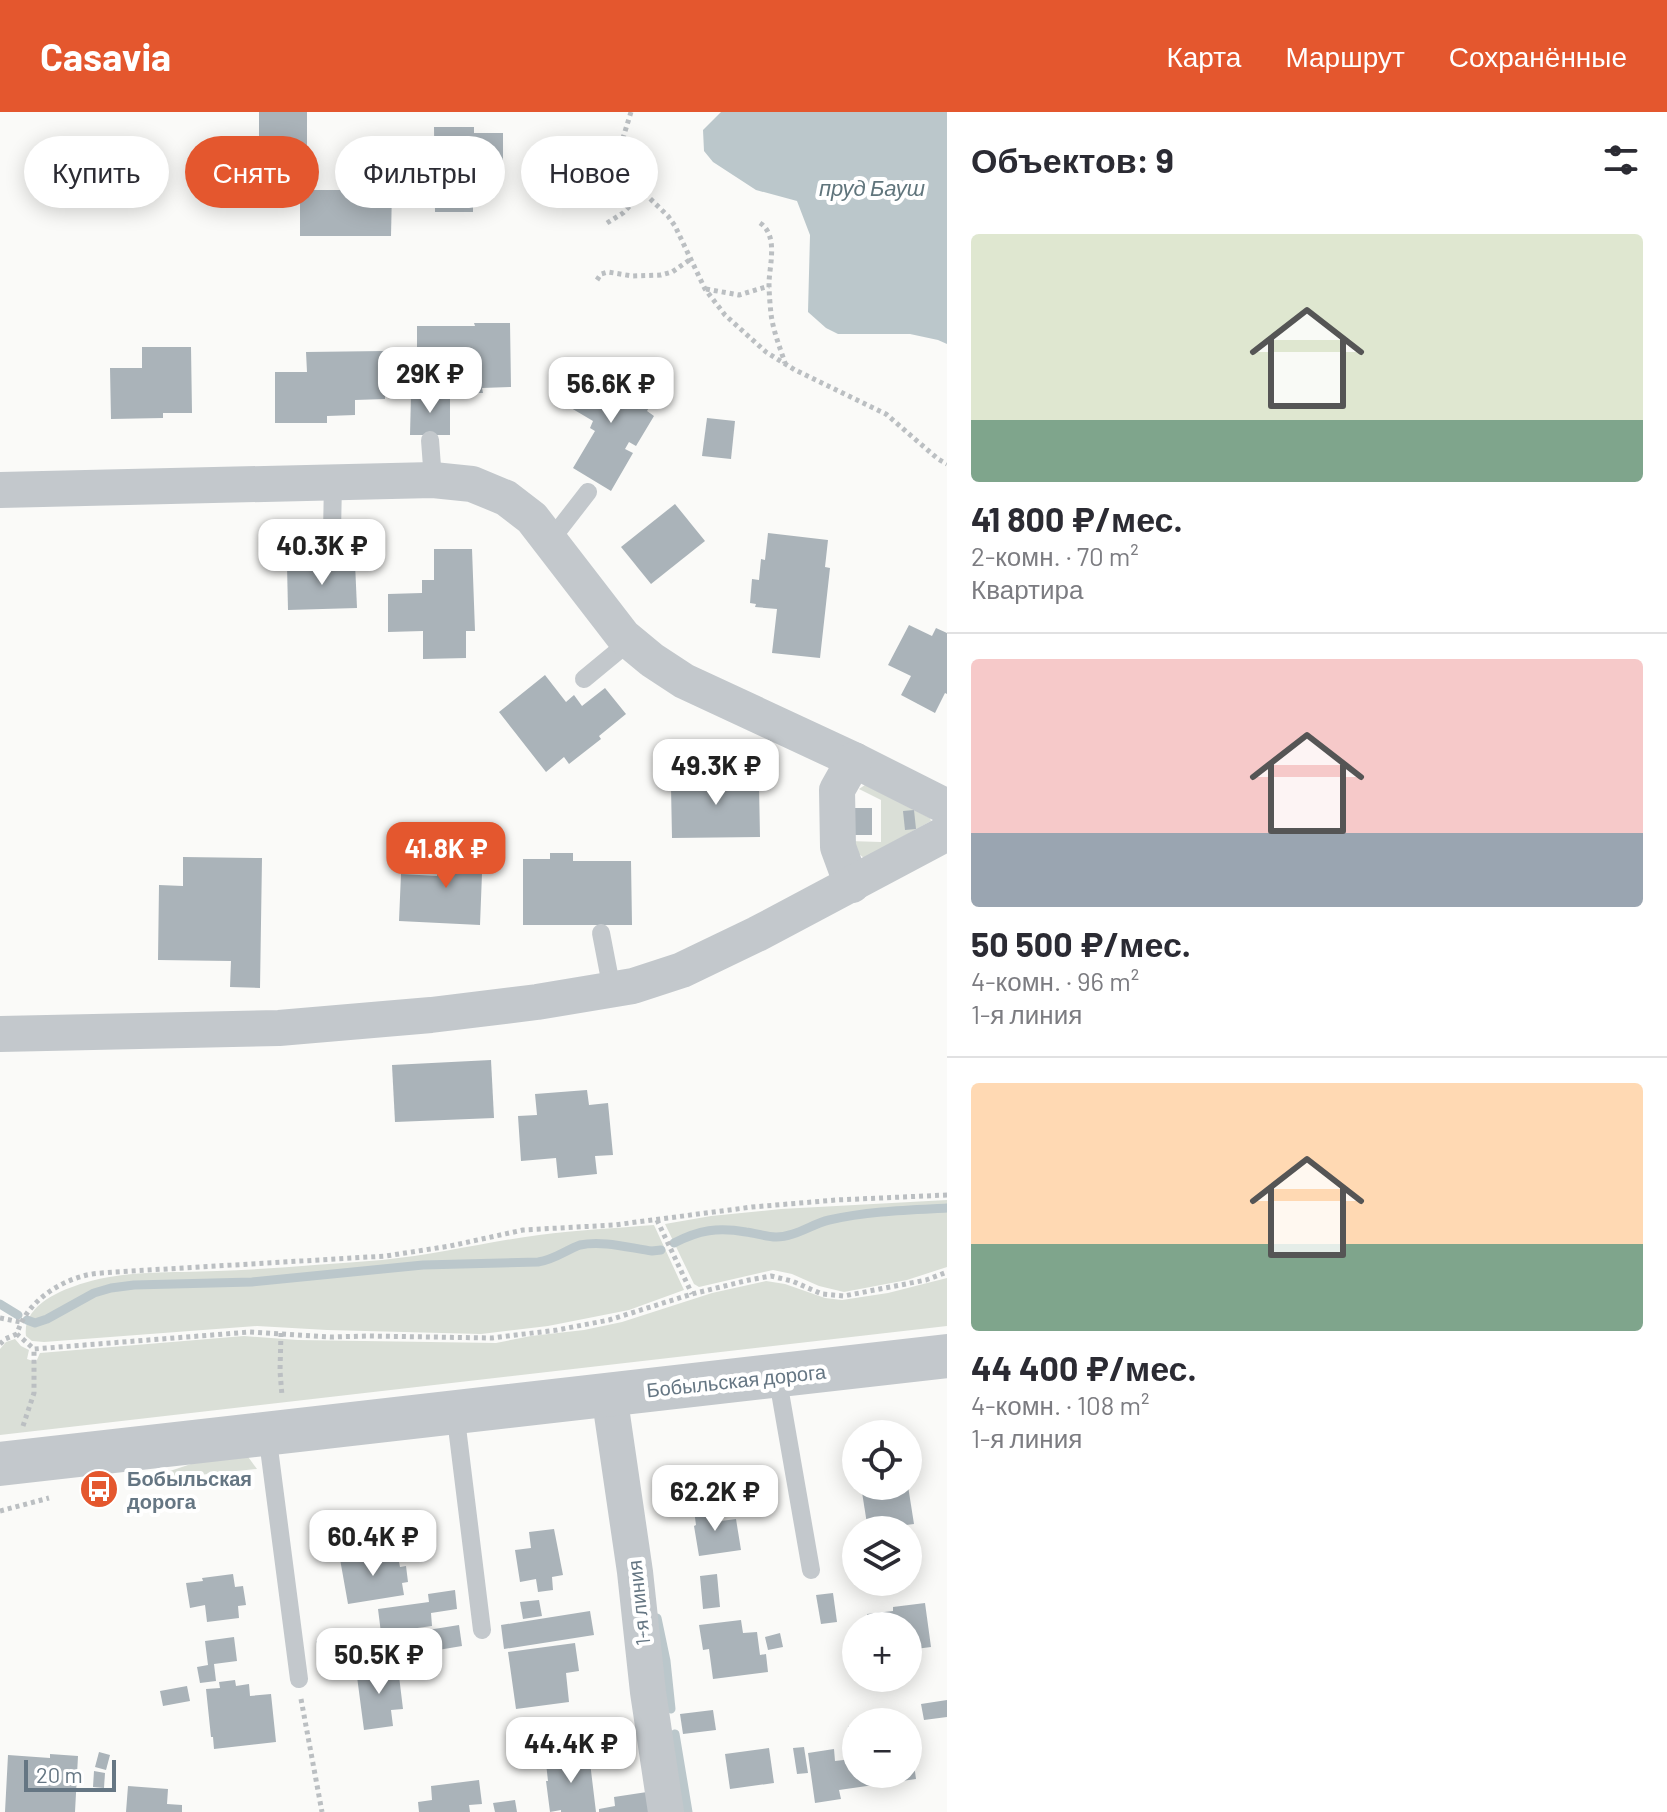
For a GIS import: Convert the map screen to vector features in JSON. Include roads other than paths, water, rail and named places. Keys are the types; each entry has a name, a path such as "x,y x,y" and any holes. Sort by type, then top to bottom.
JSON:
{"street":[{"path":"0,490 433,480 472,484 506,498 532,518 623,636 652,660 684,681 947,807"},
{"path":"852,885 838,847 837,790 854,760"},
{"path":"0,1034 279,1028 431,1015 633,986 682,970 852,885 947,833"},
{"name":"Бобыльская дорога","path":"10,1451 275,1420 455,1411 947,1356"},
{"name":"1-я линия","path":"609,1394 666,1812"}],"lane":[{"path":"430,440 433,480"},
{"path":"332,533 333,482"},
{"path":"550,541 588,492"},
{"path":"584,679 630,641"},
{"path":"601,933 612,990"},
{"path":"777,1375 811,1570"},
{"path":"455,1411 482,1630"},
{"path":"275,1420 299,1679"}],"water":[{"name":"пруд Бауш","path":"721,112 947,112 947,344 910,334 838,334 808,312 810,235 797,201 756,190 713,162 704,151 703,130"}],"waterway":[{"path":"674,1243 709,1231 736,1231 776,1237 844,1217 947,1208"},
{"path":"27,1320 35,1323 94,1293 134,1285 252,1282 423,1265 538,1262 589,1244 661,1250"},
{"path":"0,1304 18,1315"},
{"path":"657,1618 671,1709"},
{"path":"675,1734 688,1812"}],"place":[{"name":"Бобыльская дорога","path":"99,1489"}]}
